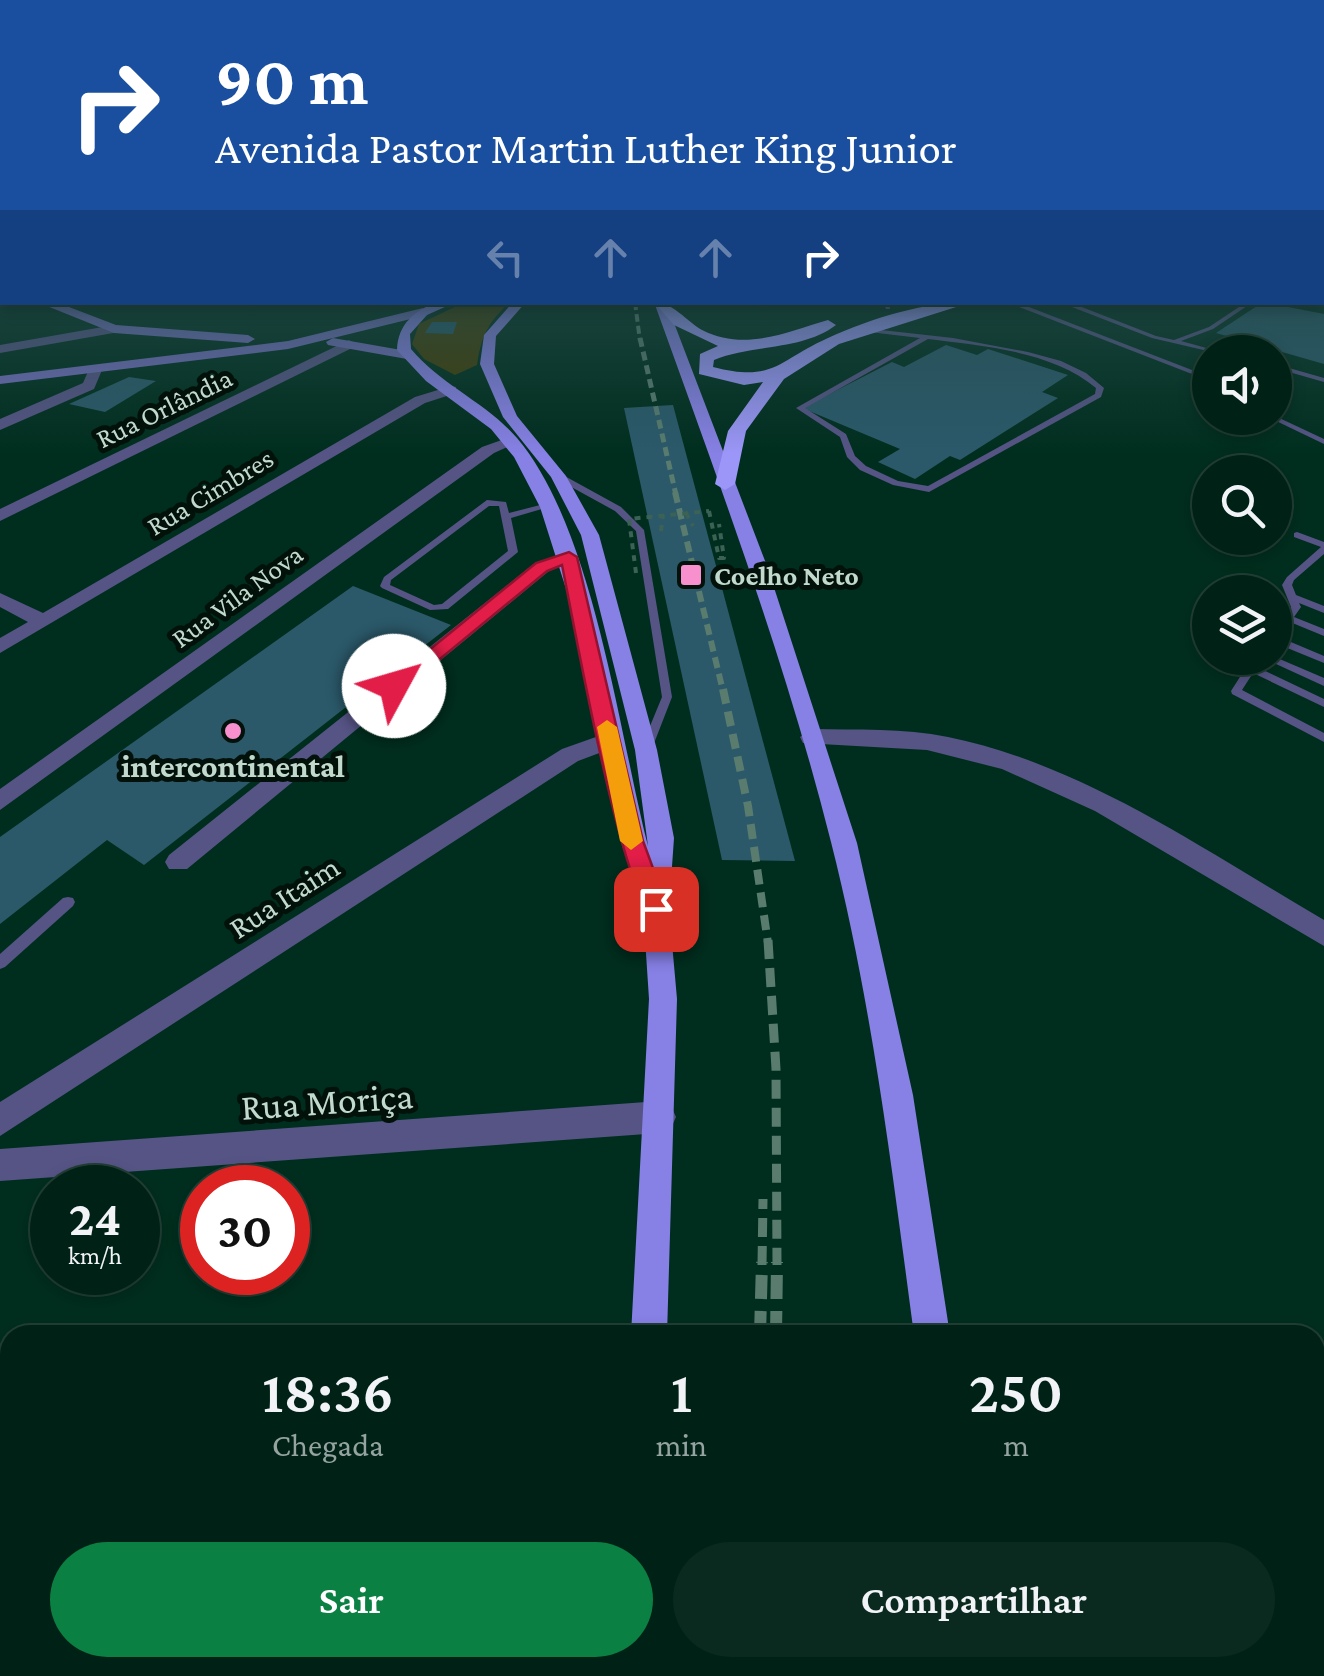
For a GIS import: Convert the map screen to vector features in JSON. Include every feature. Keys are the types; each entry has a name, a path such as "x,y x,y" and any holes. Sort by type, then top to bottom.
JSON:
{"highway":[{"path":"661,305 695,336 736,345"},
{"path":"684,305 702,318 731,328 804,334 887,305"},
{"path":"726,484 736,433 776,374 806,353 861,330 953,305"},
{"path":"776,374 732,379 702,366 712,353 736,345 861,330"}],"main road":[{"path":"51,305 114,329 349,344 407,355 433,375 459,379 487,364"},
{"path":"0,380 306,341 442,305"},
{"path":"517,305 490,336 487,364 510,418 558,476 590,535 646,750 661,838 656,909 662,999 660,1117 650,1325"},
{"path":"660,305 739,515 844,843 896,1094 931,1325"},
{"path":"407,355 401,341 423,312"},
{"path":"90,386 135,365"},
{"path":"459,379 510,442 548,506 569,557 631,841 656,909"}],"street":[{"path":"0,348 114,329"},
{"name":"Rua Orlândia","path":"0,516 349,344"},
{"path":"0,426 90,386 95,370"},
{"name":"Rua Cimbres","path":"0,647 459,379"},
{"name":"Rua Vila Nova","path":"0,801 448,478 488,450 510,442"},
{"path":"178,862 542,567 569,557"},
{"path":"0,600 44,622"},
{"path":"812,737 900,740 959,748 1013,763 1064,784 1324,934"},
{"name":"Rua Itaim","path":"0,1120 570,755 610,740"},
{"name":"Rua Moriça","path":"0,1165 660,1117"}],"lane":[{"path":"1017,305 1192,370"},
{"path":"1028,305 1192,370"},
{"path":"1069,305 1126,328 1192,346"},
{"path":"1094,305 1126,328"},
{"path":"1174,342 1212,328 1244,306"},
{"path":"861,330 927,337 1008,350 1082,373 1100,388 1098,395 940,487 896,483 856,463 842,436 800,408 927,337"},
{"path":"1292,371 1324,380"},
{"path":"1292,427 1324,442"},
{"path":"558,476 618,508 640,530 667,697 646,750"},
{"path":"487,504 503,504 506,516 513,552 445,607 432,608 385,586 387,578 487,504"},
{"path":"506,516 548,506"},
{"path":"1292,613 1296,607 1287,585 1324,547 1297,535"},
{"path":"1294,598 1324,610"},
{"path":"1292,619 1324,632"},
{"path":"1292,646 1324,660"},
{"path":"1292,668 1324,682"},
{"path":"1245,675 1237,686 1240,696 1324,738"},
{"path":"1275,675 1324,703"},
{"path":"0,963 68,902"}],"path":[{"path":"636,573 629,519 710,511 718,558 724,558 718,518 739,515"},
{"path":"686,513 694,526"},
{"path":"661,530 663,515"}],"shaded area":[{"path":"459,305 507,305 487,331 477,365 455,375 424,359 412,344 419,324"}],"building":[{"path":"1258,305 1324,314 1324,364 1292,355 1292,335 1216,333"},
{"path":"432,322 457,322 453,334 425,333"},
{"path":"946,345 977,355 988,349 1068,375 1042,392 1058,398 960,460 950,456 915,479 878,462 900,449 802,408 892,362 904,367"},
{"path":"129,377 156,381 105,412 69,404"},
{"path":"673,405 795,861 722,860 624,408"},
{"name":"intercontinental","path":"353,586 451,625 144,865 107,840 0,924 0,837"}],"railway":[{"path":"635,305 640,341"},
{"path":"640,338 676,495"},
{"path":"675,492 723,691"},
{"path":"723,689 748,806 768,943"},
{"path":"768,940 776,1069 777,1263"},
{"path":"762,1265 763,1199"},
{"path":"760,1325 762,1262"},
{"path":"776,1325 777,1263"}],"slow traffic":[{"path":"607,727 631,841"}],"place":[{"name":"Coelho Neto","path":"691,575"},
{"name":"intercontinental","path":"233,731"}],"route":[{"path":"394,686 542,567 569,557 631,841 656,909"}]}
